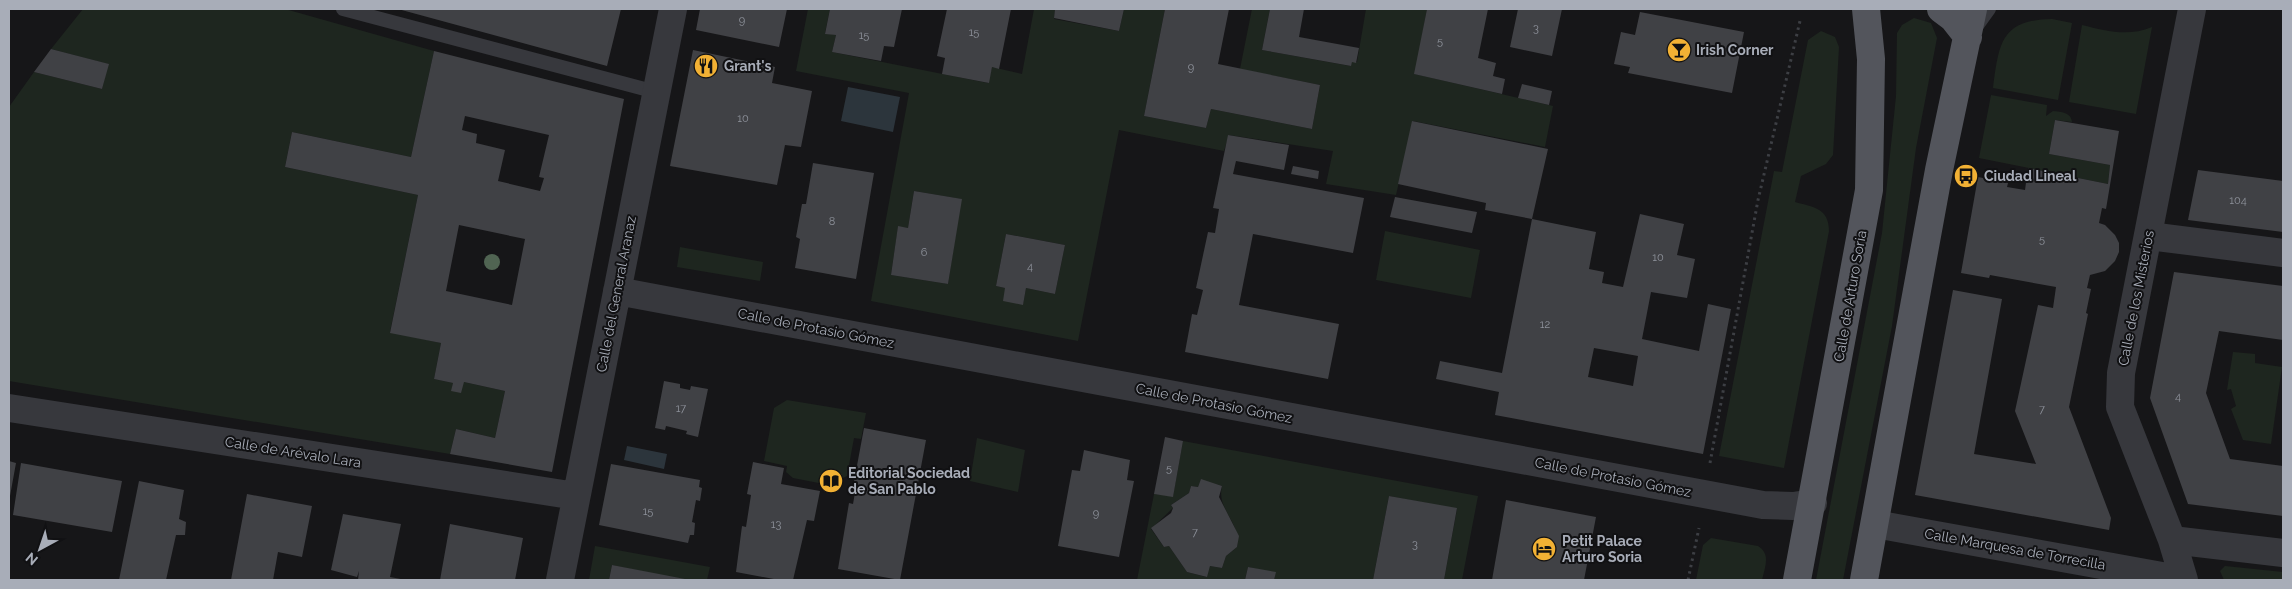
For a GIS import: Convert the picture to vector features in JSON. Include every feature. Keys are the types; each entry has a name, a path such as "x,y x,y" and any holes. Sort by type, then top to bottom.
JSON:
{"main road":[{"name":"Calle de Arturo Soria","path":"1797,580 1813,503 1869,190 1871,59 1866,9"},
{"path":"1941,9 1953,18 1968,37"},
{"path":"1864,580 1876,524 1938,170 1973,9"}],"street":[{"name":"Calle del General Aranaz","path":"560,580 672,9"},
{"name":"Calle de los Misterios","path":"2184,580 2172,540 2120,407 2122,373 2192,9"},
{"path":"2149,236 2283,254"},
{"name":"Calle de Protasio Gómez","path":"617,291 1762,505 1793,506 1813,503"},
{"name":"Calle de Arévalo Lara","path":"9,408 576,496"},
{"name":"Calle Marquesa de Torrecilla","path":"1876,524 2184,580"},
{"path":"2172,540 2283,553"}],"lane":[{"path":"343,9 656,92"},
{"path":"1968,37 1990,9"}],"path":[{"path":"1709,469 1758,200 1800,21"},
{"path":"1688,580 1699,528"}],"shaded area":[{"path":"83,9 285,9 434,51 411,157 292,132 285,167 418,195 390,332 441,343 434,379 453,383 452,391 464,382 505,391 495,438 456,429 450,454 9,381 9,107 34,72 102,89 108,64 51,49"},
{"path":"808,9 830,9 825,33 836,35 832,52 988,83 992,67 1022,74 1034,9 1055,9 1054,19 1119,31 1124,9 1165,9 1144,116 1206,128 1211,109 1312,129 1320,85 1240,69 1252,9 1270,9 1262,50 1350,66 1352,62 1357,62 1366,9 1427,9 1415,74 1553,106 1545,147 1413,121 1396,195 1326,184 1333,151 1229,135 1224,151 1119,130 1078,341 871,301 909,93 796,71","holes":["914,191 961,199 948,284 891,275 898,227 908,228","1006,234 1065,245 1055,294 1026,288 1023,304 1005,288 996,286"]},
{"path":"1914,18 1931,23 1937,38 1916,148 1892,326 1843,580 1816,580 1882,233 1896,96 1897,33 1902,25"},
{"path":"2052,19 2072,23 2058,100 1993,88 1998,58 2006,37 2013,29 2022,24 2035,20"},
{"path":"2082,25 2108,31 2126,32 2134,32 2152,27 2136,114 2069,102"},
{"path":"1821,31 1835,37 1839,47 1833,155 1826,164 1801,176 1795,202 1814,207 1823,213 1828,223 1829,231 1784,468 1719,456 1774,171 1782,172 1808,40"},
{"path":"848,87 900,97 893,132 841,121"},
{"path":"1991,95 2047,105 2046,116 2053,111 2068,114 2072,122 2055,120 2049,154 2110,165 2108,184 1979,158"},
{"path":"1385,231 1480,250 1471,298 1376,280"},
{"path":"680,247 763,262 760,281 677,267"},
{"path":"2233,352 2255,354 2255,363 2282,367 2271,444 2243,440 2231,409 2236,406 2231,389 2227,390"},
{"path":"787,400 866,413 861,439 854,438 847,476 829,485 793,478 786,472 787,466 764,461 774,408"},
{"path":"977,438 1025,450 1018,492 970,481"},
{"path":"1183,441 1478,496 1462,580 1444,580 1457,509 1389,496 1373,580 1274,580 1275,573 1248,567 1245,580 1137,580 1154,494 1173,496","holes":["1201,480 1222,486 1221,495 1225,510 1236,531 1238,538 1237,547 1226,556 1222,568 1210,566 1206,577 1187,572 1169,546 1164,547 1151,529 1173,508 1171,505 1189,493 1191,486 1198,487"]},
{"path":"627,446 667,454 664,469 624,460"},
{"path":"1711,538 1758,546 1762,549 1765,553 1766,561 1762,580 1696,580 1703,545"},
{"path":"595,546 710,567 707,580 683,580 612,565 609,580 589,580"},
{"path":"2225,566 2283,572 2283,580 2224,580 2220,571"}],"building":[{"path":"398,9 621,9 607,66"},
{"path":"700,9 787,9 779,47 696,30"},
{"path":"830,9 902,9 894,47 884,46 881,61 832,52 836,35 825,34"},
{"path":"947,9 1011,9 999,69 992,67 989,83 942,74 945,58 937,56"},
{"path":"1055,9 1124,9 1119,31 1054,18"},
{"path":"1165,9 1229,9 1218,64 1320,85 1312,129 1211,109 1206,128 1144,116"},
{"path":"1270,9 1304,9 1299,37 1359,48 1356,63 1352,62 1351,66 1262,50"},
{"path":"1427,9 1488,9 1478,58 1496,63 1493,76 1505,79 1502,94 1414,74"},
{"path":"1518,9 1562,9 1552,56 1510,47"},
{"name":"Irish Corner","path":"1640,12 1744,32 1732,93 1628,73 1630,67 1614,64 1621,32 1635,35"},
{"path":"51,49 109,64 102,89 34,72"},
{"path":"693,50 775,67 772,83 812,91 801,147 785,145 777,185 670,166"},
{"path":"434,51 624,99 552,472 450,454 456,429 495,438 505,391 464,382 461,393 451,391 453,383 434,379 441,343 390,333 418,195 285,167 292,132 411,157","holes":["465,116 549,135 539,177 544,178 540,191 498,181 505,150 476,143 477,134 462,130","459,225 525,239 512,305 446,291"]},
{"path":"1522,84 1552,91 1549,105 1518,98"},
{"path":"2055,120 2119,131 2106,209 2102,208 2099,223 2105,225 2115,235 2119,243 2119,252 2115,261 2105,271 2090,275 2087,288 2091,289 2086,313 2088,314 2069,407 2111,518 2109,530 1915,495 1953,290 2002,299 1974,454 2036,464 2015,411 2038,305 2053,308 2056,287 1990,275 1989,278 1961,273 1978,177 2008,183 2007,187 2025,190 2028,168 2108,184 2110,165 2049,154"},
{"path":"1412,121 1548,149 1532,219 1485,210 1486,203 1398,184"},
{"path":"1228,135 1289,145 1284,170 1236,161 1233,174 1364,198 1353,253 1253,234 1239,305 1339,324 1328,379 1185,352 1192,314 1197,315 1203,290 1196,288 1208,232 1215,233 1219,209 1213,208"},
{"path":"813,163 874,173 856,279 795,268 800,239 796,237 802,204 806,204"},
{"path":"1293,166 1319,171 1318,179 1291,174"},
{"path":"2198,170 2283,181 2283,232 2188,220"},
{"path":"914,191 962,199 948,284 891,275 898,226 908,228"},
{"path":"1395,197 1477,212 1472,233 1390,217"},
{"path":"1640,214 1684,224 1677,255 1695,259 1687,298 1651,292 1642,339 1699,351 1708,304 1731,309 1703,454 1495,415 1499,392 1436,379 1440,361 1502,373 1532,219 1596,232 1589,269 1604,272 1602,283 1623,287","holes":["1594,348 1638,356 1633,386 1588,377"]},
{"path":"1006,234 1065,245 1055,294 1026,288 1023,305 1003,301 1005,288 996,286"},
{"path":"2174,272 2283,286 2283,340 2219,331 2206,393 2230,459 2283,466 2283,516 2188,504 2150,398"},
{"path":"664,381 680,384 680,388 690,390 691,386 708,389 698,437 686,434 687,431 666,426 665,430 655,428"},
{"path":"864,428 926,440 900,580 838,569 849,503 853,504 856,487 853,487"},
{"path":"1165,437 1183,441 1173,497 1154,494"},
{"path":"1084,450 1130,460 1127,480 1134,481 1119,557 1058,546 1072,470 1080,471"},
{"path":"9,461 16,463 10,496 9,496"},
{"path":"753,462 784,468 781,484 820,491 814,521 807,520 793,580 779,580 736,572 742,526 746,527 751,495 747,494"},
{"path":"21,463 122,481 112,532 13,515"},
{"path":"611,464 700,480 699,487 702,488 700,501 696,500 692,522 695,523 694,535 690,535 688,543 599,525"},
{"path":"1201,479 1222,486 1219,497 1239,536 1237,547 1226,556 1222,568 1210,566 1207,577 1187,572 1169,546 1164,547 1151,528 1171,513 1173,508 1171,505 1189,493 1191,486 1198,487"},
{"path":"139,481 184,490 179,519 186,522 185,535 176,535 166,580 119,580"},
{"path":"247,494 312,506 302,557 278,552 273,580 231,580"},
{"path":"1389,496 1457,508 1444,580 1373,580"},
{"name":"Petit Palace Arturo Soria","path":"1506,500 1596,517 1584,580 1492,580"},
{"path":"343,514 401,524 390,577 406,580 358,580 359,571 357,577 331,570"},
{"path":"450,524 523,538 515,580 440,580"},
{"path":"612,565 685,579 685,580 609,580"},
{"path":"1248,567 1276,572 1274,580 1245,580"}],"place":[{"name":"Irish Corner","path":"1679,50"},
{"name":"Grant's","path":"706,66"},
{"name":"Ciudad Lineal","path":"1966,176"},
{"name":"Editorial Sociedad de San Pablo","path":"831,481"},
{"name":"Petit Palace Arturo Soria","path":"1544,549"}]}
